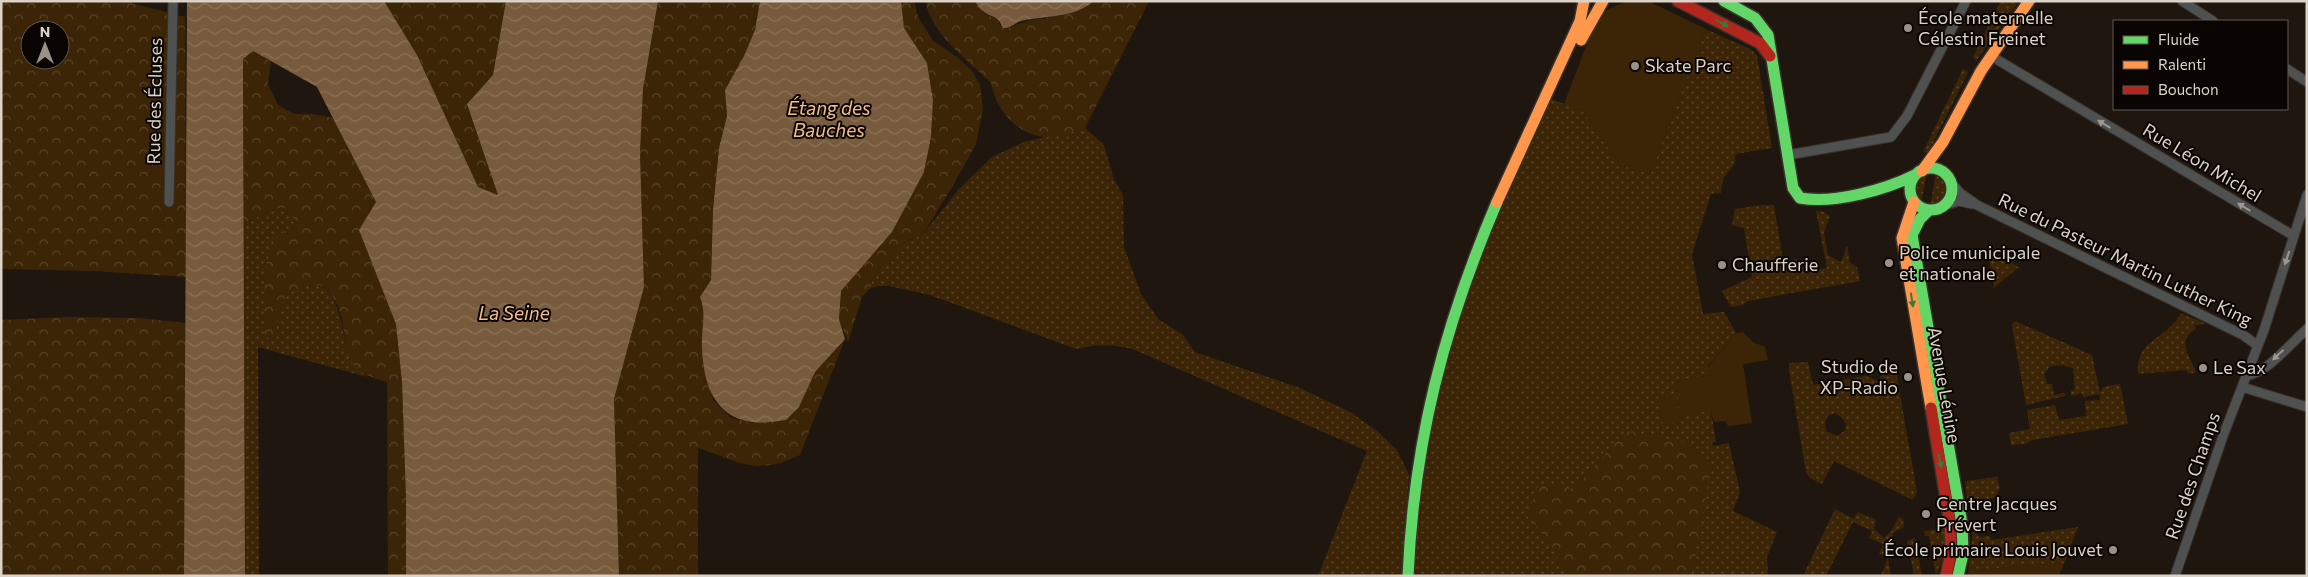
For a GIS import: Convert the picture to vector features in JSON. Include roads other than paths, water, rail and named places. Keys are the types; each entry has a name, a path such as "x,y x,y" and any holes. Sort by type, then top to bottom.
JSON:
{"street":[{"name":"Rue des Écluses","path":"170,202 173,1"},
{"path":"1408,576 1409,538 1416,478 1427,412 1436,373 1472,266 1509,176 1580,21 1584,1"},
{"path":"1472,266 1586,28 1603,1"},
{"path":"1678,1 1760,43 1770,56"},
{"path":"1724,1 1754,17 1765,26 1771,46 1770,56 1793,188 1800,198 1813,200 1885,188 1919,173 1934,169 1947,178"},
{"path":"1788,155 1891,137 1907,116 1966,1"},
{"path":"1913,200 1910,186 1943,142 1991,56 2029,1"},
{"path":"2182,1 2211,20"},
{"name":"Rue Léon Michel","path":"1991,56 2294,236"},
{"path":"2288,70 2307,82"},
{"path":"1885,188 1905,191 1918,206 1929,210 1943,206 1950,197 1952,190 1942,160 1943,142"},
{"name":"Rue du Pasteur Martin Luther King","path":"1947,178 1960,193 1977,205 2243,335 2257,345"},
{"name":"Rue des Champs","path":"2175,576 2247,374 2307,195"},
{"name":"Avenue Lénine","path":"1913,200 1902,238 1950,523 1951,553 1946,576"},
{"name":"Rue du Pasteur Martin Luther King","path":"1943,206 1959,201 1977,205"},
{"name":"Avenue Lénine","path":"1929,210 1920,219 1912,235 1962,524 1962,554 1958,576"},
{"path":"2247,374 2254,375 2264,369 2307,329"},
{"path":"2242,387 2307,407"}],"water":[{"name":"La Seine","path":"187,1 384,1 417,55 478,187 498,195 467,104 493,75 506,1 658,1 643,89 640,153 644,287 614,399 619,576 406,576 406,499 402,382 396,324 359,230 376,202 317,87 253,51 243,59 245,576 184,576"},
{"name":"Étang des Bauches","path":"760,1 901,1 904,28 927,63 933,100 931,137 924,172 892,232 841,291 839,319 845,339 815,372 799,407 786,420 760,423 739,419 728,413 719,405 713,395 708,384 703,360 703,316 700,297 711,280 713,210 719,148 727,116 725,90 744,56 755,30"},
{"path":"975,1 1094,1 1086,7 1068,14 1030,19 1003,28 997,19 981,10"}],"place":[{"name":"École maternelle Célestin Freinet","path":"1908,28"},
{"name":"Skate Parc","path":"1635,66"},
{"name":"Police municipale et nationale","path":"1889,263"},
{"name":"Chaufferie","path":"1722,265"},
{"name":"Le Sax","path":"2203,368"},
{"name":"Studio de XP-Radio","path":"1908,377"},
{"name":"Centre Jacques Prévert","path":"1926,514"},
{"name":"École primaire Louis Jouvet","path":"2113,550"}]}
